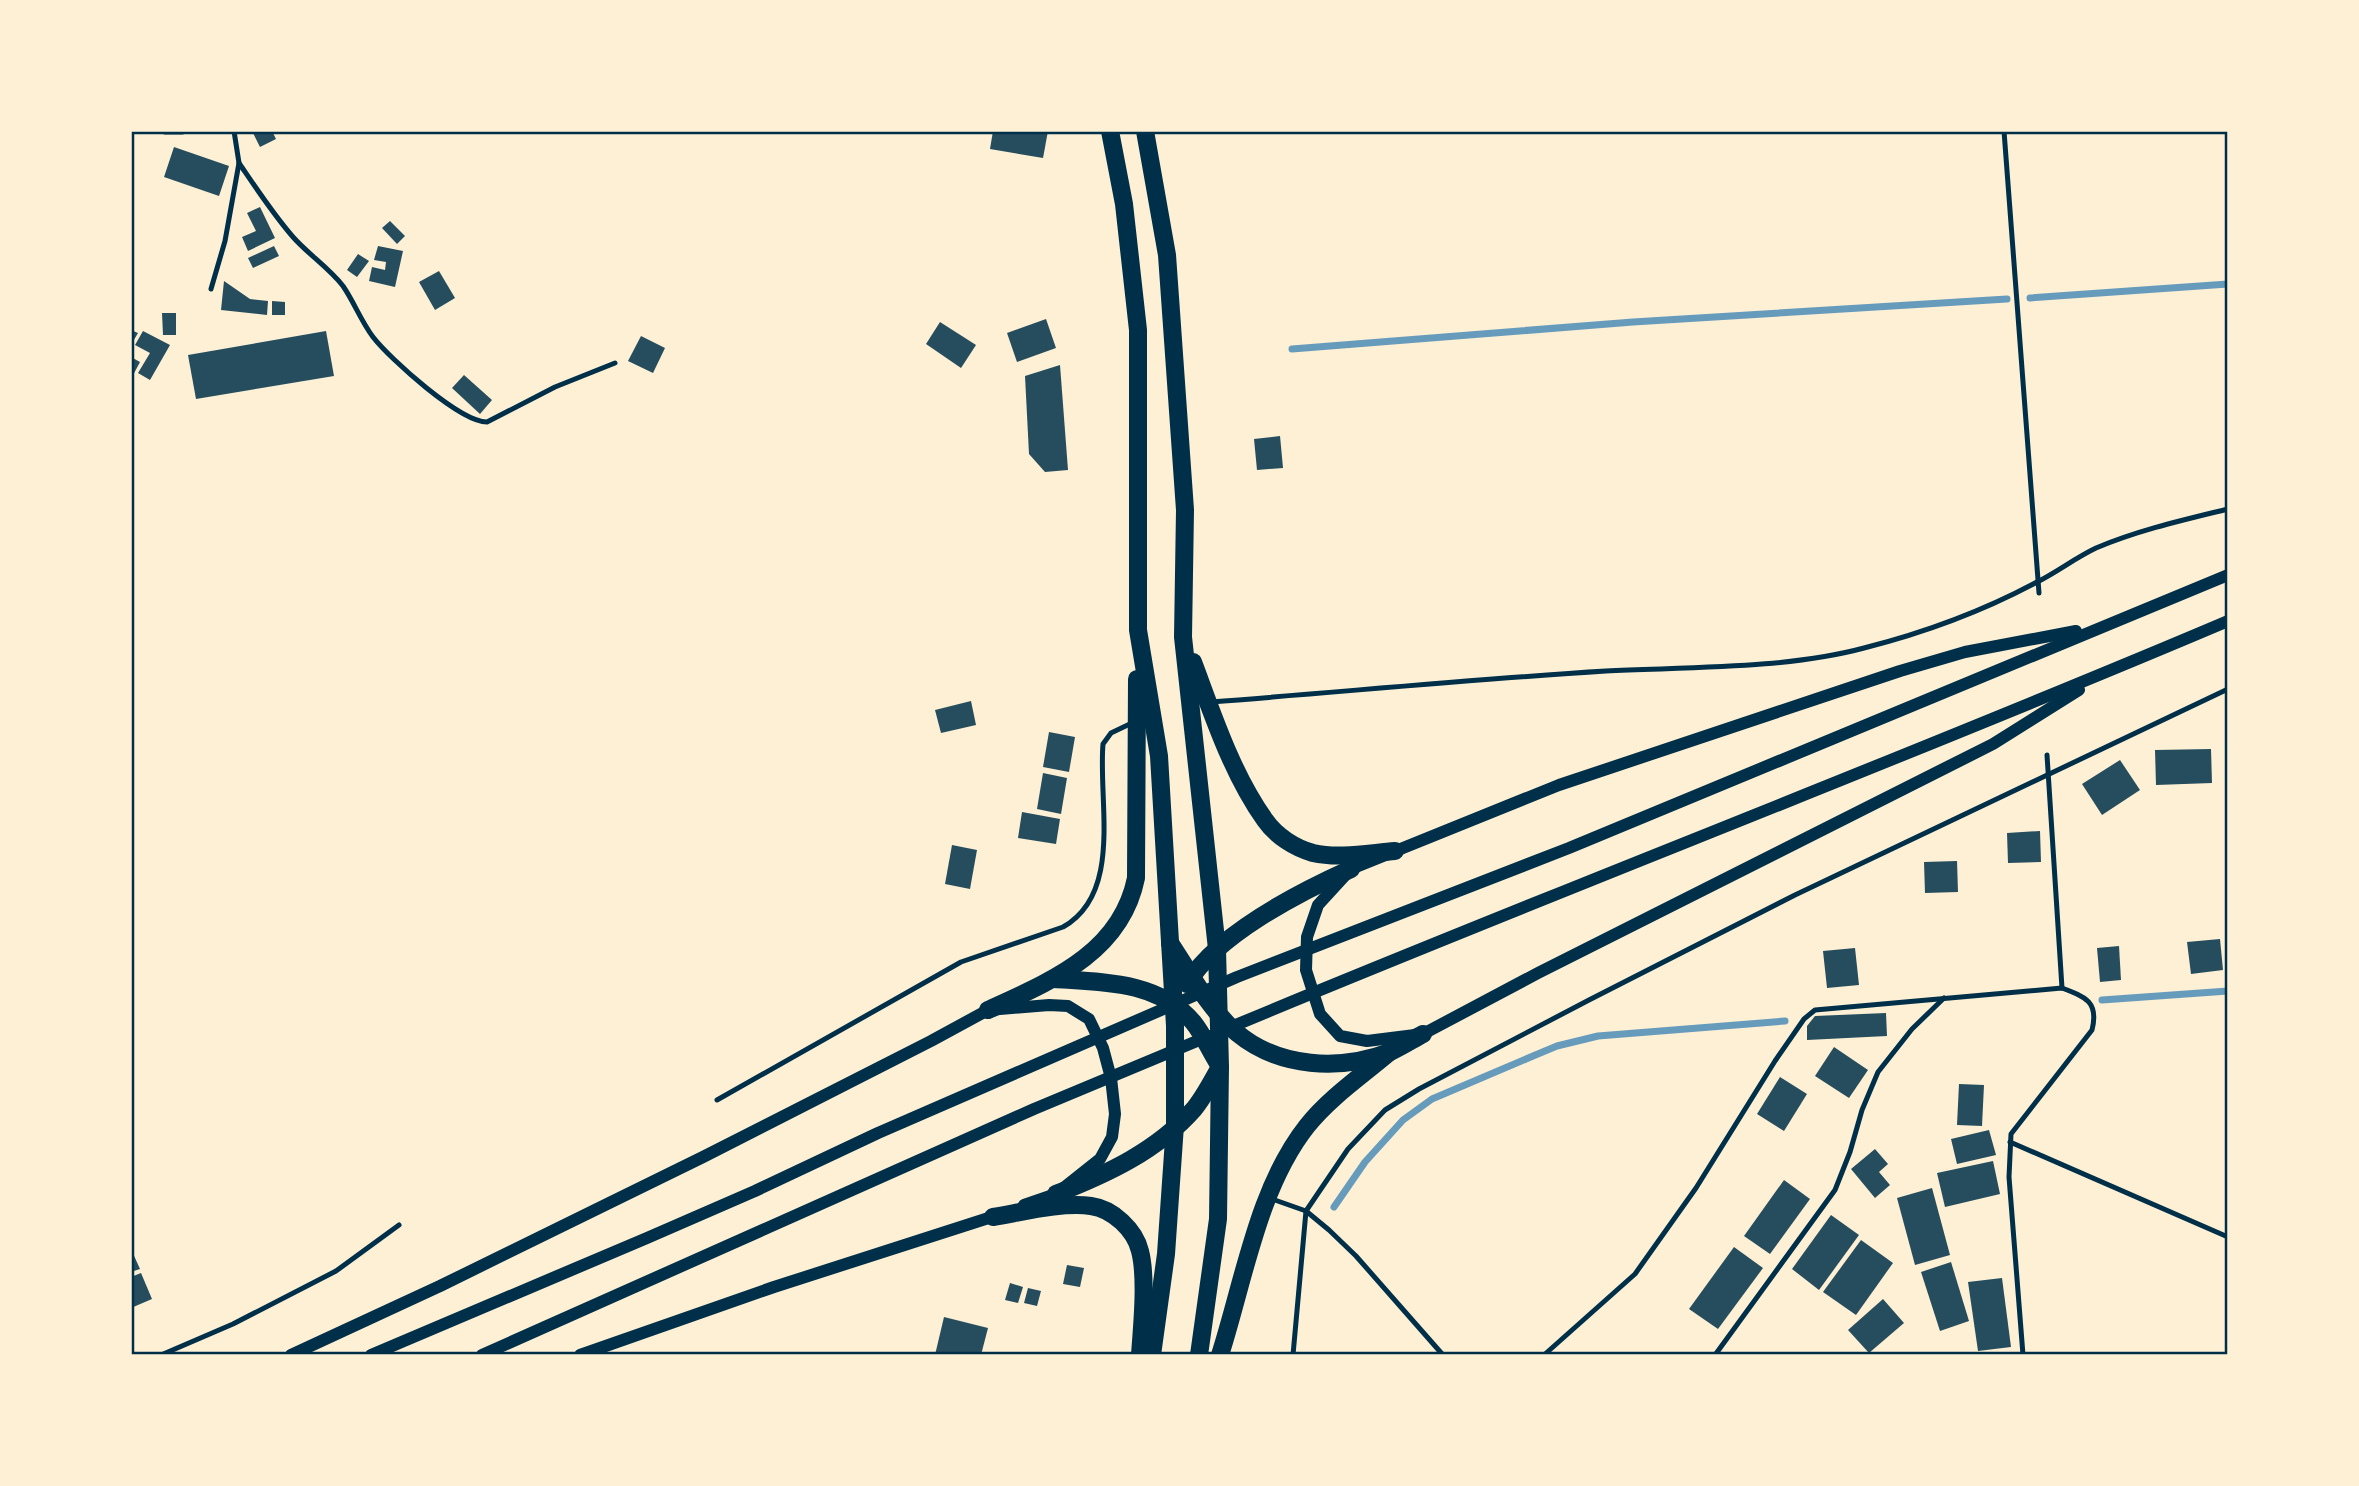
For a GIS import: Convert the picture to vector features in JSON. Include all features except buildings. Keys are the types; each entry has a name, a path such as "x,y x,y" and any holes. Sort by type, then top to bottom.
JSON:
{"main road":[{"path":"988,1010 1054,979 1105,940 1115,929 1130,903 1136,878 1138,330 1124,204 1110,131"},
{"path":"1145,131 1167,255 1185,510 1183,637 1217,949 1220,1068 1218,1219 1199,1355"},
{"path":"1138,630 1159,756 1174,1006 1175,1125 1166,1254 1152,1355"},
{"path":"1183,637 1238,771 1266,822 1290,844 1314,853 1344,855 1395,850"},
{"path":"1174,1006 1192,975 1217,949 1270,911 1311,887 1351,869"},
{"path":"1170,943 1219,1013 1237,1033 1270,1055 1302,1062 1329,1063 1365,1059 1391,1051 1423,1034"},
{"path":"1054,979 1121,983 1156,994 1192,1021 1220,1068"},
{"path":"1220,1355 1267,1197 1289,1152 1308,1125 1329,1103 1391,1051"},
{"path":"1056,1194 1098,1178 1140,1155 1194,1108 1220,1068"},
{"path":"993,1217 1084,1205 1108,1212 1124,1223 1140,1251 1140,1355"}],"street":[{"path":"165,131 183,131"},
{"path":"371,1355 683,1222 878,1133 1237,977 1594,838 2228,575"},
{"path":"482,1355 1034,1109 1411,952 1829,786 2228,621"},
{"path":"2101,627 1965,652 1900,671 1559,785 1351,869 1318,905 1307,937 1306,970 1320,1014 1340,1036 1367,1041 1423,1034 1993,744 2110,671"},
{"path":"290,1355 440,1286 670,1174 988,1010 1068,1006 1089,1019 1103,1048 1111,1079 1115,1114 1112,1137 1100,1159 1056,1194 993,1217 824,1270 580,1355"}],"lane":[{"path":"211,289 225,240 239,163 234,131"},
{"path":"2004,131 2039,593"},
{"path":"239,163 293,237 344,288 363,323 376,340 461,414 478,422 487,422 555,387 615,363"},
{"path":"1208,702 1604,671 1763,663 1862,649 1986,606 2038,582 2073,560 2114,541 2149,528 2228,509"},
{"path":"1293,1355 1307,1211 1348,1149 1385,1110 1419,1089 1577,1006 1795,895 2228,689"},
{"path":"717,1100 961,962 1063,926 1077,917 1092,898 1101,870 1103,744 1111,733 1137,721"},
{"path":"2047,755 2062,988"},
{"path":"1544,1355 1635,1274 1696,1188 1804,1019 1815,1010 2062,988 2088,1000 2094,1009 2092,1030 2011,1134 2010,1142 2009,1177 2023,1355"},
{"path":"1715,1355 1835,1190 1878,1072 1912,1029 1944,998"},
{"path":"2010,1142 2228,1237"},
{"path":"1267,1197 1307,1211 1356,1256 1443,1355"},
{"path":"161,1355 233,1324 335,1271 399,1225"}],"waterway":[{"path":"2030,298 2228,284"},
{"path":"1292,349 1633,322 2007,299"},
{"path":"2102,1000 2228,991"},
{"path":"1334,1207 1365,1162 1403,1120 1432,1099 1557,1046 1598,1036 1785,1021"}]}
